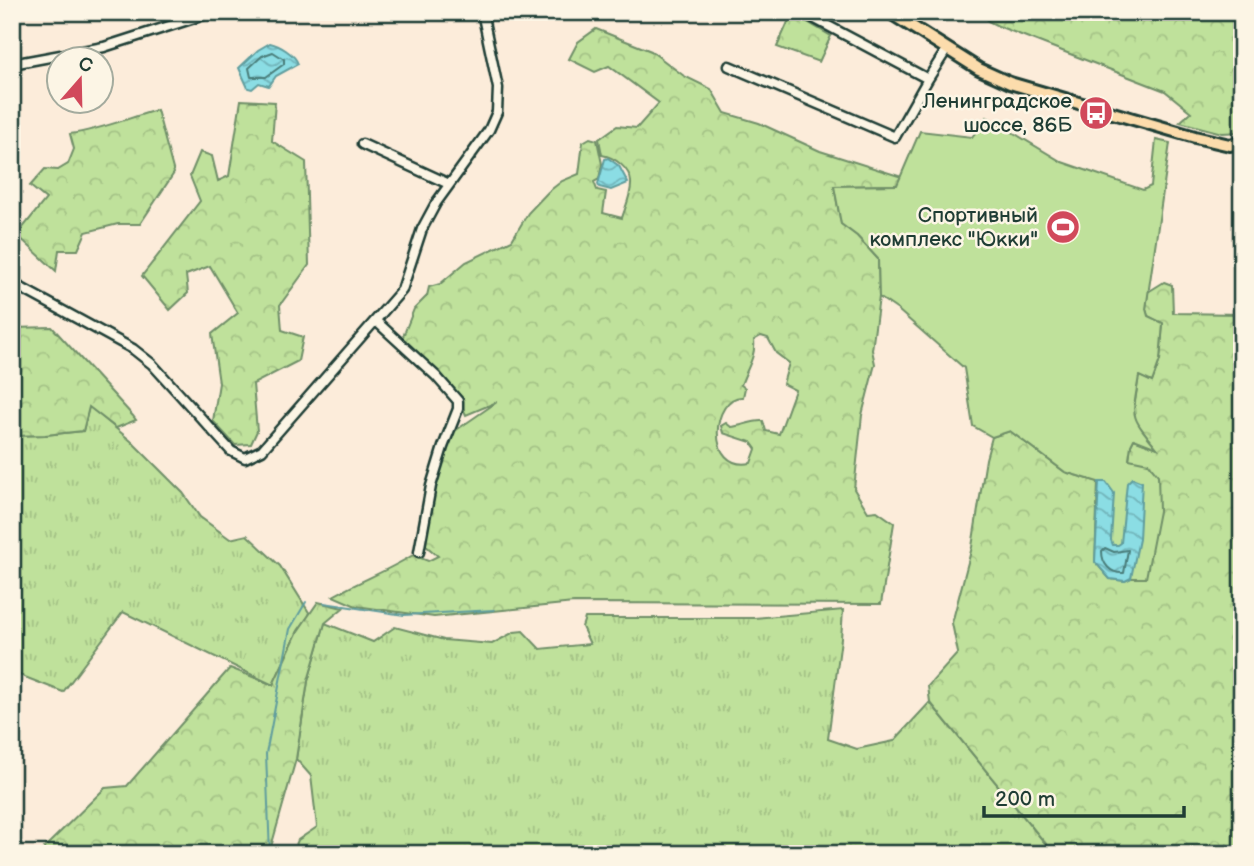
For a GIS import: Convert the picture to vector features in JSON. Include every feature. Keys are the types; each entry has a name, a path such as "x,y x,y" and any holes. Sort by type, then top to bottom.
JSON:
{"main road":[{"path":"889,12 979,69 1010,83 1230,145 1242,142"}],"street":[{"path":"12,64 104,47 213,12"},
{"path":"12,283 133,349 152,364 231,452 245,458 262,450 402,290 422,229 436,203 489,130 497,112 498,88 482,12"},
{"path":"802,12 928,79"},
{"path":"729,66 895,137 947,49"},
{"path":"362,144 449,184"},
{"path":"376,321 436,376 458,401 458,409 431,486 419,552"}],"green space":[{"path":"985,12 1242,12 1242,132 1222,133 1180,122 1191,112 1165,91 998,26 988,21"},
{"path":"792,13 831,36 819,62 777,47"},
{"path":"596,29 651,51 684,76 711,89 725,113 759,123 820,151 902,177 897,185 834,186 841,224 857,236 878,259 879,297 872,350 875,364 862,415 854,489 868,512 877,511 894,523 881,604 574,603 434,617 356,606 333,596 413,555 428,561 438,556 425,545 429,503 449,435 497,402 466,415 456,393 400,344 414,309 427,296 429,287 440,284 466,262 512,240 528,213 548,192 562,181 579,174 583,142 590,138 597,140 602,164 599,179 594,182 597,190 606,192 603,213 622,218 630,191 630,177 621,164 602,155 599,139 617,126 637,128 659,103 609,66 595,72 569,59 578,42","holes":["761,336 768,338 776,353 789,363 783,384 795,390 779,434 766,431 763,421 731,427 726,423 721,426 723,433 751,442 756,449 751,463 736,463 726,456 720,446 720,419 733,400 743,397 745,388 741,385 752,357 754,340"]},
{"path":"241,100 275,102 272,141 306,162 309,265 280,305 282,330 303,337 298,361 253,384 257,431 251,444 235,445 213,421 219,383 212,334 238,313 210,266 186,275 188,293 170,310 142,276 200,201 190,176 200,152 212,156 218,181 229,176"},
{"path":"157,110 174,173 140,224 118,224 86,232 78,250 59,250 56,271 17,235 46,199 30,186 45,169 58,170 68,164 74,149 70,134"},
{"path":"987,117 1062,162 1143,190 1151,186 1156,140 1170,143 1146,309 1148,316 1163,323 1160,360 1152,382 1139,376 1134,409 1137,422 1157,448 1134,439 1129,459 1148,463 1158,475 1159,511 1146,578 1131,578 1125,581 1110,579 1095,562 1098,482 1065,472 1010,431 992,437 973,426 964,368 898,310 879,297 878,259 857,236 841,224 834,186 897,185 920,131 972,137"},
{"path":"1164,282 1172,285 1173,313 1242,314 1242,854 1230,854 1231,848 1227,845 1222,854 1198,854 1193,847 1191,854 1082,854 1075,848 1067,854 1054,854 930,702 928,686 958,653 952,623 972,547 992,437 1010,431 1065,472 1099,482 1096,537 1129,459 1134,439 1156,447 1133,415 1139,375 1152,382 1160,360 1163,324 1148,316 1146,309 1148,292"},
{"path":"52,327 136,420 116,428 89,407 83,431 12,436 12,328"},
{"path":"89,406 131,441 183,493 200,517 230,539 247,535 280,566 310,614 298,631 273,685 123,612 63,692 12,672 12,436 83,431"},
{"path":"318,602 343,608 325,623 308,681 296,759 269,854 47,854 44,848 105,788 127,786 230,668 273,685 298,631"},
{"path":"843,610 828,739 857,749 894,741 930,702 1054,854 292,854 298,840 317,827 311,776 296,759 308,681 325,623 373,642 395,627 444,640 492,644 514,632 523,631 540,649 590,644 582,627 585,618 754,618"}],"water":[{"path":"270,43 286,50 298,64 276,76 269,86 259,83 252,89 248,88 239,68"},
{"path":"608,158 619,166 628,183 611,190 599,187 598,184 605,159"},
{"path":"1132,478 1142,482 1139,539 1131,578 1125,581 1110,579 1095,562 1099,482 1106,482 1114,493 1111,540 1113,545 1118,545 1121,543 1127,483"}],"waterway":[{"path":"270,854 266,754 290,629 306,602"},
{"path":"324,603 404,615 494,610"}],"place":[{"name":"Ленинградское шоссе, 86Б","path":"1096,113"},
{"name":"Спортивный комплекс \"Юкки\"","path":"1063,227"}]}
